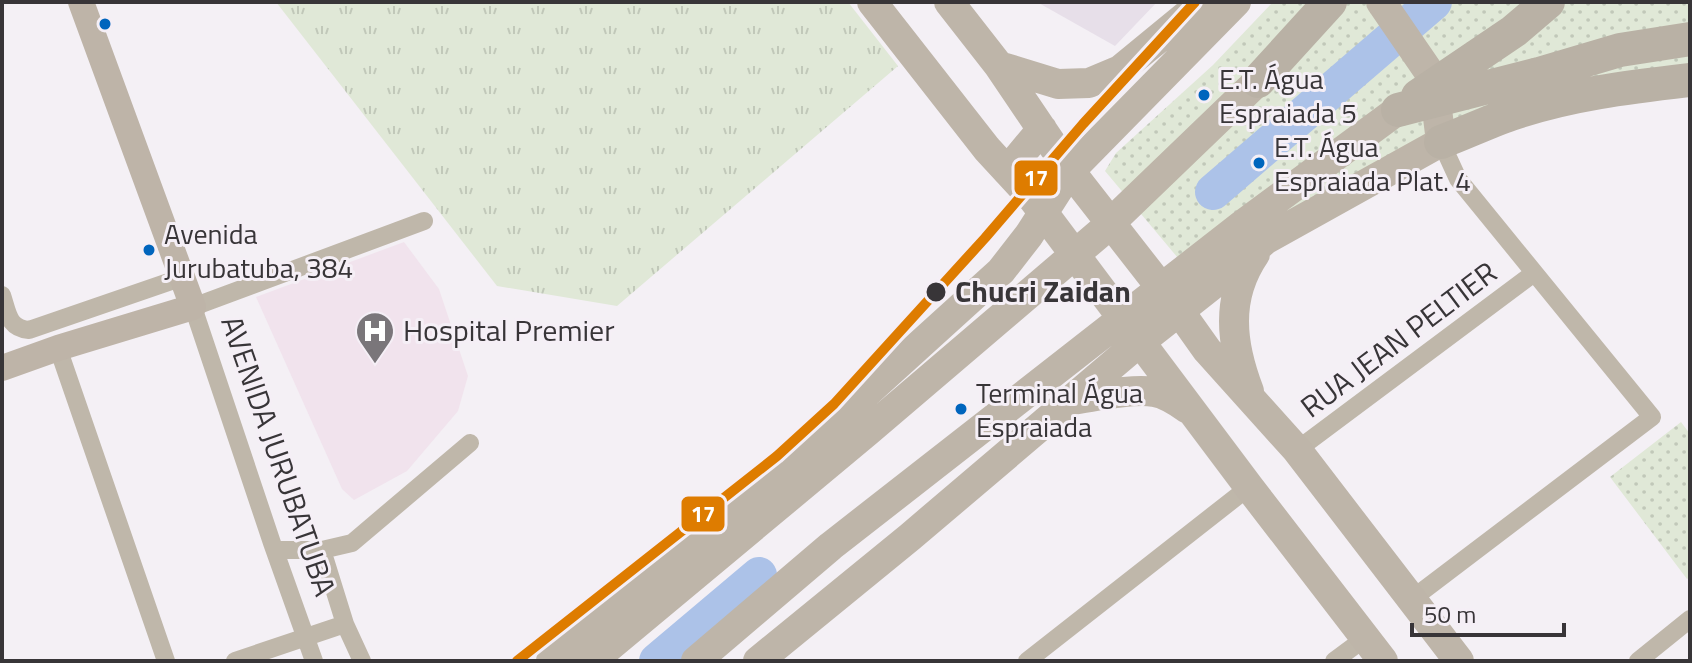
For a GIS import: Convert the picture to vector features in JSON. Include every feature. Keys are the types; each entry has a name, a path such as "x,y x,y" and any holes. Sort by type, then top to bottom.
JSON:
{"highway":[{"path":"1258,81 1308,2"},
{"path":"1258,81 1330,2"},
{"path":"1398,110 1514,31 1548,2"},
{"path":"1398,110 1620,50 1690,39"},
{"path":"1441,142 1512,113 1571,98 1690,80"}],"main road":[{"path":"872,2 1043,214 1374,649"},
{"path":"949,2 999,66 1070,171 1207,350 1297,450 1459,661"},
{"path":"999,66 1058,84 1089,83 1120,70 1203,2"},
{"path":"551,661 776,475 1001,271 1070,171 1236,2"},
{"path":"769,658 1071,400 1265,240 1441,142 1429,72 1381,2"},
{"path":"592,661 1100,233 1258,81"},
{"path":"696,661 844,536 1230,234 1398,110"},
{"path":"997,160 1042,129"},
{"path":"997,160 1018,222 1011,252 1001,271"},
{"path":"1253,401 1240,368 1233,328 1239,283 1265,240"},
{"path":"1071,400 1155,392 1173,399 1199,419"}],"street":[{"name":"AVENIDA JURUBATUBA","path":"81,2 183,277 314,661"},
{"path":"1412,599 1652,417 1458,179 1441,142"},
{"path":"2,368 193,307 424,221"},
{"name":"RUA JEAN PELTIER","path":"1297,450 1534,273"},
{"path":"2,295 11,323 29,330 183,277"},
{"path":"58,348 166,661"},
{"path":"275,550 322,550 352,543 470,443"},
{"path":"1027,661 1249,487"},
{"name":"AVENIDA JURUBATUBA","path":"322,550 345,624 362,661"},
{"path":"1638,661 1690,619"},
{"path":"235,661 345,624"},
{"path":"1334,661 1374,649"}],"shaded area":[{"path":"1037,2 1157,2 1115,46"},
{"name":"Hospital Premier","path":"404,242 439,289 468,376 458,411 407,471 354,500 342,489 256,297"}],"green space":[{"path":"276,2 848,2 898,66 617,306 497,286"},
{"path":"1273,2 1690,2 1690,64 1419,147 1209,295 1105,171 1116,153 1213,65"},
{"path":"1681,422 1690,434 1690,577 1687,579 1610,477"}],"waterway":[{"path":"1213,192 1434,2"},
{"path":"657,661 759,575"}],"transit line":[{"name":"17","path":"517,661 777,456 834,404 1195,2"}],"place":[{"name":"E.T. Água Espraiada 5","path":"1204,95"},
{"name":"E.T. Água Espraiada Plat. 4","path":"1259,163"},
{"name":"Avenida Jurubatuba, 384","path":"149,250"},
{"name":"Chucri Zaidan","path":"936,292"},
{"name":"Hospital Premier","path":"375,365"},
{"name":"Terminal Água Espraiada","path":"961,409"}]}
